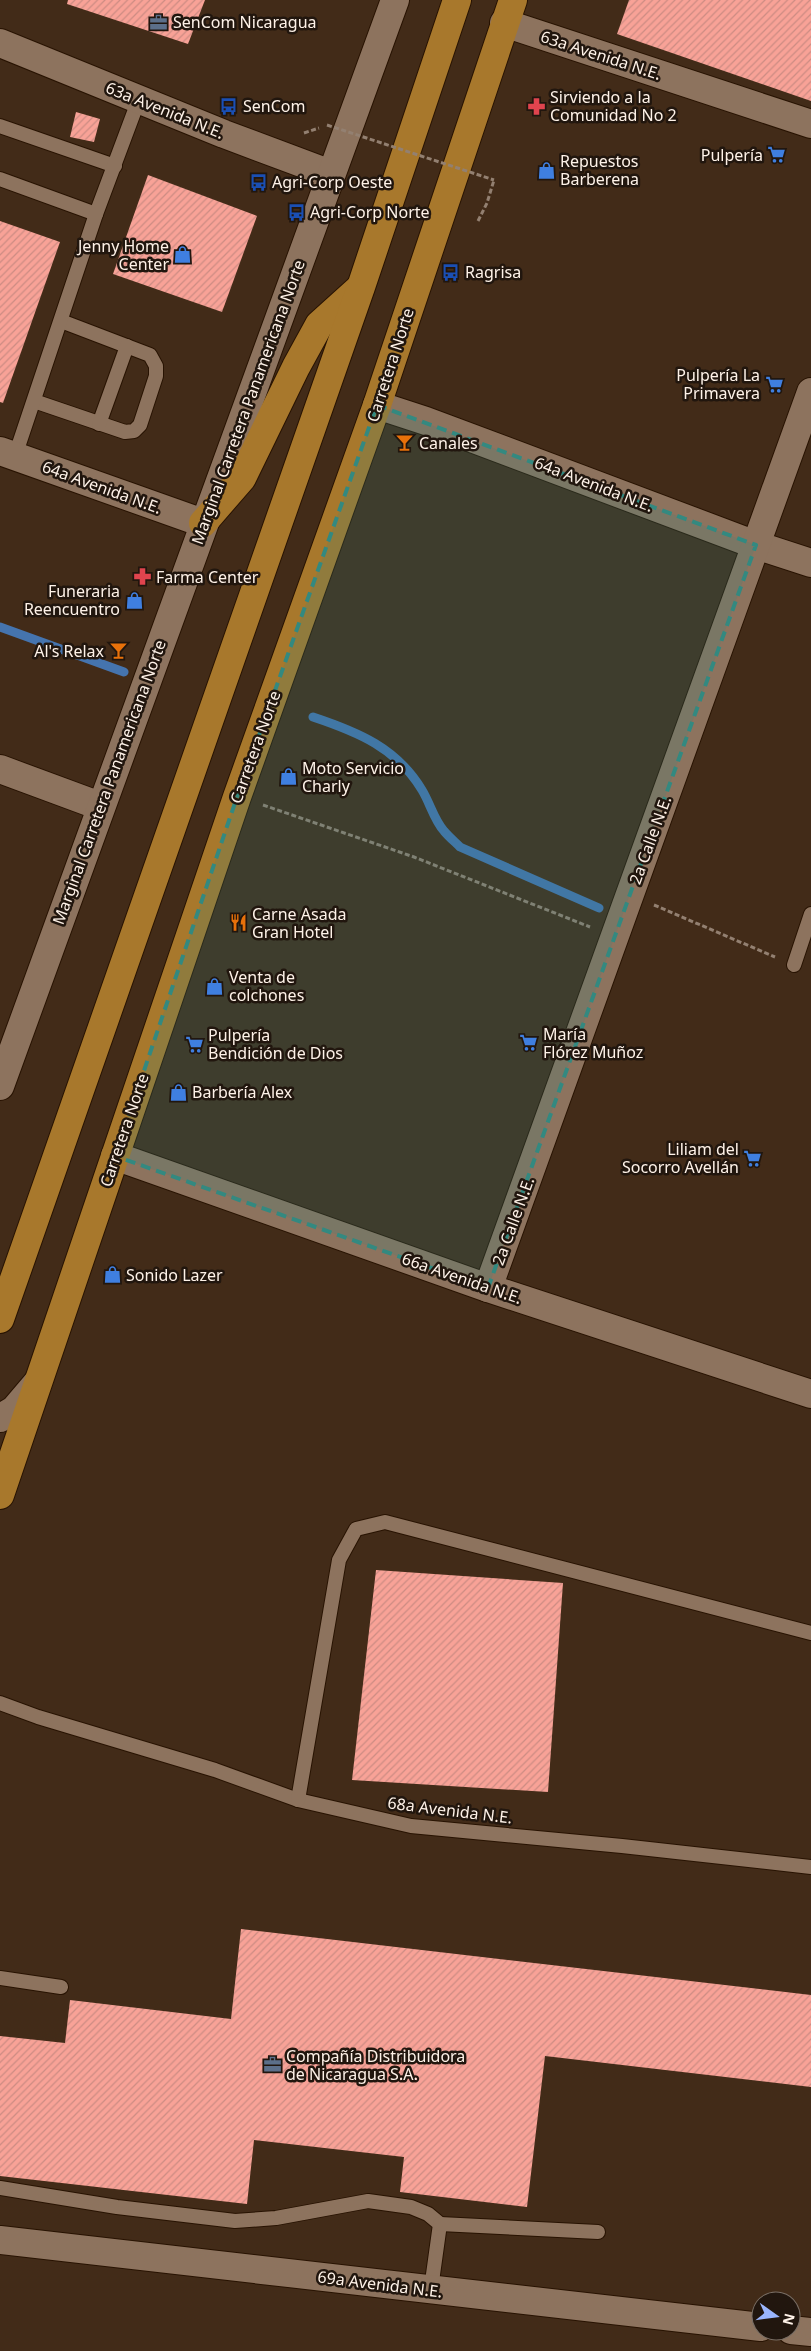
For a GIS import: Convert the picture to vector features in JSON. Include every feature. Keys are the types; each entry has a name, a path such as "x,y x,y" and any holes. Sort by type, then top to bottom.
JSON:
{"highway":[{"path":"0,1320 361,287 457,0"},
{"name":"Carretera Norte","path":"0,1495 237,797 377,405 508,12"},
{"path":"204,523 242,478 292,374 319,325 361,287"}],"street":[{"name":"Marginal Carretera Panamericana Norte","path":"1,1080 395,0"},
{"name":"63a Avenida N.E.","path":"508,12 811,124"},
{"name":"63a Avenida N.E.","path":"0,44 331,174"},
{"name":"2a Calle N.E.","path":"488,1288 617,935 811,392"},
{"name":"64a Avenida N.E.","path":"377,405 811,564"},
{"name":"64a Avenida N.E.","path":"7,454 204,523"},
{"path":"0,770 100,806"},
{"name":"66a Avenida N.E.","path":"115,1156 488,1288 811,1394"},
{"path":"0,1418 14,1410 37,1383"},
{"name":"69a Avenida N.E.","path":"0,2240 751,2326"}],"lane":[{"path":"7,454 34,401 96,214 139,100"},
{"path":"0,126 115,166"},
{"path":"0,179 96,214"},
{"path":"34,401 125,432 134,431 140,425 156,376 156,366 150,355 61,321"},
{"path":"99,424 127,346"},
{"path":"794,965 811,914"},
{"path":"298,1800 339,1560 356,1529 385,1522 811,1633"},
{"name":"68a Avenida N.E.","path":"0,1703 38,1717 215,1770 298,1800 412,1826 622,1846 811,1867"},
{"path":"0,1978 61,1987"},
{"path":"0,2188 116,2207 241,2221 276,2218 368,2201 411,2207 428,2214 440,2224 598,2232"},
{"path":"431,2289 440,2224"}],"path":[{"path":"303,134 326,125 494,180 487,203 478,221"},
{"path":"267,807 414,857 617,935"},
{"path":"629,900 794,965"}],"highlighted area":[{"path":"377,405 756,545 488,1288 115,1156 237,797"}],"building":[{"name":"SenCom Nicaragua","path":"68,0 205,0 188,44 67,4"},
{"path":"629,0 811,0 811,101 617,34"},
{"path":"76,112 100,119 94,142 70,137"},
{"path":"148,175 257,216 222,312 113,274"},
{"path":"0,221 60,242 3,403 0,402"},
{"path":"376,1570 563,1583 548,1792 352,1780"},
{"name":"Compañía Distribuidora de Nicaragua S.A.","path":"241,1929 811,1995 811,2087 545,2056 527,2207 400,2192 404,2157 254,2140 247,2204 0,2176 0,2036 65,2043 70,2000 231,2019"}],"waterway":[{"path":"0,627 124,672"},
{"path":"313,717 346,729 375,743 401,763 422,790 441,827 460,847 599,908"}],"place":[{"name":"SenCom Nicaragua","path":"159,22"},
{"name":"SenCom","path":"229,106"},
{"name":"Sirviendo a la Comunidad No 2","path":"536,106"},
{"name":"Pulpería","path":"777,155"},
{"name":"Repuestos Barberena","path":"546,170"},
{"name":"Agri-Corp Oeste","path":"258,182"},
{"name":"Agri-Corp Norte","path":"296,212"},
{"name":"Jenny Home Center","path":"183,255"},
{"name":"Ragrisa","path":"451,272"},
{"name":"Pulpería La Primavera","path":"774,384"},
{"name":"Canales","path":"405,443"},
{"name":"Farma Center","path":"142,577"},
{"name":"Funeraria Reencuentro","path":"134,600"},
{"name":"Al's Relax","path":"118,651"},
{"name":"Moto Servicio Charly","path":"288,777"},
{"name":"Carne Asada Gran Hotel","path":"238,923"},
{"name":"Venta de colchones","path":"215,986"},
{"name":"María Flórez Muñoz","path":"529,1043"},
{"name":"Pulpería Bendición de Dios","path":"194,1044"},
{"name":"Barbería Alex","path":"178,1092"},
{"name":"Liliam del Socorro Avellán","path":"753,1158"},
{"name":"Sonido Lazer","path":"112,1275"},
{"name":"Compañía Distribuidora de Nicaragua S.A.","path":"272,2065"}]}
